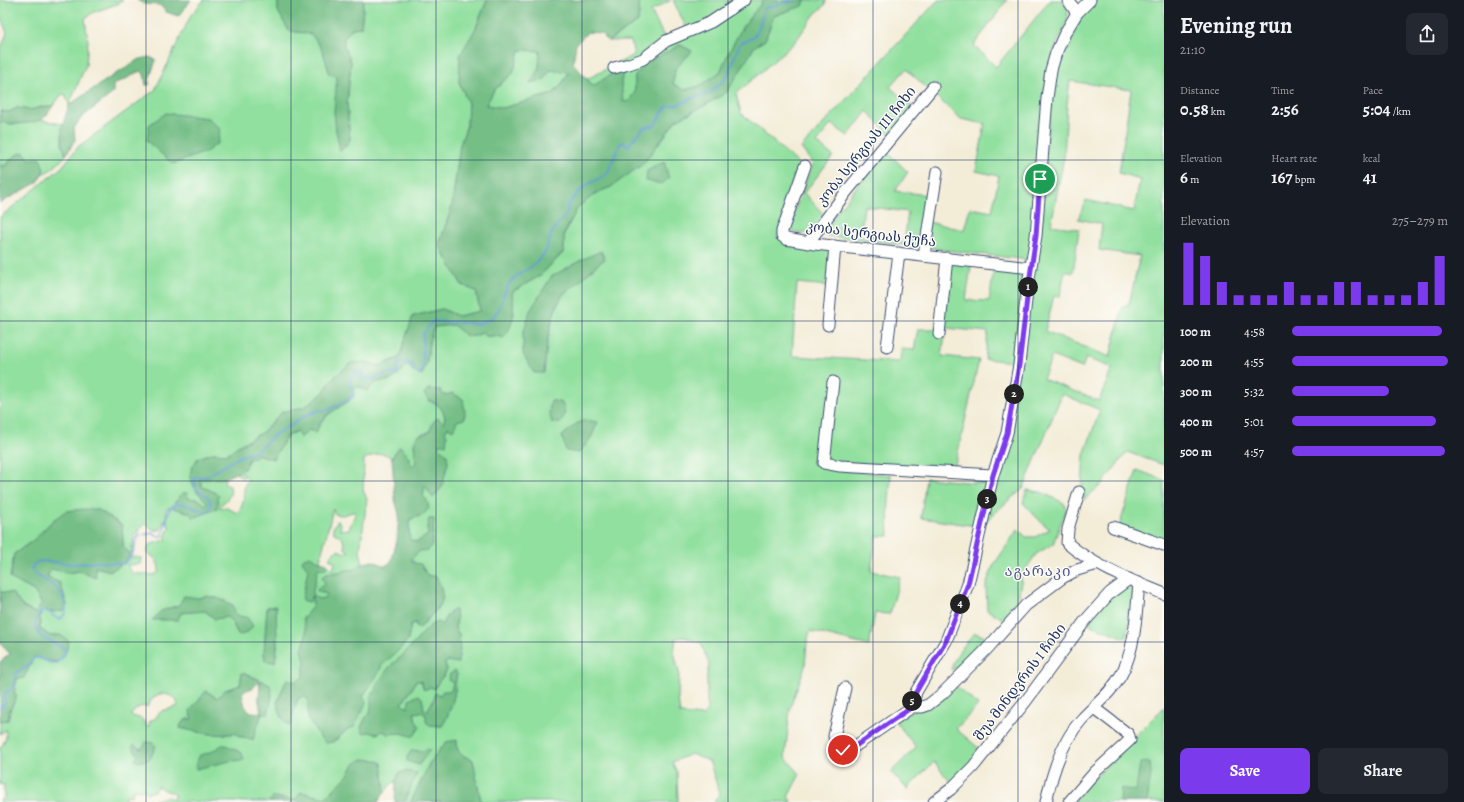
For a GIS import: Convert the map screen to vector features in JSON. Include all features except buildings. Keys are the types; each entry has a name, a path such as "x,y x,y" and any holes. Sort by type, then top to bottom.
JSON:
{"street":[{"path":"614,68 643,59 666,41 711,22 744,0"},
{"path":"1068,0 1077,13"},
{"path":"912,707 916,692 946,641 968,584 993,475 1007,433 1019,365 1030,268 1036,236 1047,98 1051,70 1056,53 1065,33 1077,13 1090,0"},
{"name":"კობა სერგიას III ჩიხი","path":"808,243 847,192 933,87"},
{"name":"კობა სერგიას ქუჩა","path":"805,166 782,231 782,236 786,239 808,243 1030,268"},
{"path":"924,255 937,172"},
{"path":"828,325 835,246"},
{"path":"887,347 899,253"},
{"path":"939,334 947,258"},
{"path":"833,382 824,464 993,475"},
{"path":"1078,492 1068,530 1067,544 1080,555 1164,594"},
{"path":"1113,527 1164,545"},
{"path":"845,688 834,736 836,749 843,750 851,749 912,707 922,707 928,705 942,694 986,650 1026,605 1062,578 1077,570 1098,564"},
{"path":"1046,802 1053,774 1062,749 1070,734 1082,719 1109,693 1121,675 1132,645 1134,581"},
{"name":"შუა მინდვრის I ჩიხი","path":"934,802 951,789 973,767 1026,702 1085,621 1110,593 1134,581"},
{"path":"1069,802 1095,772 1130,740 1130,736 1128,734 1094,708"}],"green space":[{"path":"0,0 123,0 120,3 94,12 85,18 88,41 86,65 69,105 65,94 61,95 53,106 30,110 17,108 9,112 0,111 0,51 7,33 0,15"},
{"path":"137,0 191,0 178,16 166,12 160,5 144,4"},
{"path":"204,0 278,0 278,11 289,31 311,33 323,52 329,74 338,76 336,130 341,151 350,140 347,104 351,62 344,47 344,38 352,28 361,27 364,0 487,0 476,27 459,82 468,103 467,125 460,145 452,206 439,245 462,285 476,291 480,311 458,316 442,309 413,316 399,358 379,366 365,362 333,378 323,393 304,407 282,412 263,432 227,454 213,453 198,458 196,491 207,502 205,507 197,499 187,498 187,493 171,507 190,513 217,509 210,490 202,487 199,479 225,478 224,484 230,486 231,490 228,498 219,507 227,508 238,513 243,503 244,487 248,479 242,472 241,473 245,477 243,479 236,473 243,468 252,456 256,454 273,459 285,440 294,432 307,430 316,432 329,414 349,401 354,387 361,387 367,391 374,383 390,380 408,365 415,373 427,362 429,342 434,327 453,325 467,336 474,336 484,332 485,336 497,336 514,315 512,292 541,275 564,252 564,234 578,207 596,193 611,187 659,144 676,120 704,106 727,92 755,46 765,40 774,16 803,6 805,0 826,0 825,5 815,14 795,42 736,94 741,113 799,164 777,238 834,244 829,286 797,283 792,356 900,362 901,349 914,350 918,329 939,329 947,255 972,259 966,300 989,301 995,262 1027,267 1014,362 985,359 988,332 946,328 942,356 979,360 954,469 821,461 811,463 841,470 891,475 888,514 889,536 876,536 871,571 900,577 890,614 875,613 869,646 810,631 807,642 805,666 790,708 785,757 800,774 788,797 792,802 714,802 719,794 709,761 691,754 672,762 677,772 678,802 481,802 473,760 460,754 457,741 446,742 429,764 411,802 404,802 408,797 406,771 399,773 396,781 390,785 378,802 149,802 166,797 174,799 174,793 163,790 158,786 154,791 147,793 143,789 133,790 132,796 125,796 126,802 0,802 0,800 4,799 4,784 0,785 0,749 6,738 6,730 0,734 0,721 8,720 10,710 17,696 14,694 17,679 24,677 34,657 51,662 60,635 50,636 40,629 40,616 42,611 63,611 67,605 60,583 47,577 51,568 68,573 80,571 95,578 95,567 111,571 125,563 122,525 99,510 53,520 35,539 14,554 10,578 34,591 42,604 35,613 23,607 12,593 0,592 0,217 61,168 79,146 155,90 191,15","holes":["605,259 563,294 554,313 548,339 551,277","442,394 446,396 448,427 445,431 447,436 439,443 438,448 442,487 439,490 425,484 423,496 423,515 410,519 409,530 410,540 417,542 428,535 427,527 429,519 434,519 434,526 430,537 424,546 411,559 414,563 424,568 425,573 430,576 443,597 440,606 420,628 416,623 411,624 408,640 387,661 381,564 372,561 363,564 360,551 367,499 363,490 364,459 381,454 385,454 392,458 397,449 408,456 412,467 416,463 414,444 422,434 425,434 430,430 438,419 443,424 445,417 444,413 440,406 428,401","170,507 167,521 169,527 165,537 167,540 149,545 147,553 156,561 159,572 154,575 132,573 127,565 140,564 141,558 129,558 133,548 130,547 133,545 134,533 138,533 142,526 146,524 154,530 160,530 166,517 166,509","333,509 335,514 339,515 356,512 349,529 340,530 341,525 338,520 333,528 334,533 342,539 345,549 349,551 345,553 338,550 332,554 329,559 335,562 333,570 320,560","206,596 226,601 240,617 238,634 227,616 215,619 205,611 187,612 152,620 161,611","276,606 277,647 275,662 264,654 267,607","455,610 457,621 455,628 459,634 459,640 445,664 447,670 444,676 416,681 402,705 408,708 419,695 422,698 424,710 427,711 437,698 451,691 453,683 448,680 457,674 455,690 449,713 442,726 430,725 426,715 421,712 414,713 416,721 391,696 391,665 400,658 431,625 443,624 450,612","684,637 701,643 709,664 707,675 707,710 703,716 680,714 678,699 679,672 674,652 676,638","242,673 260,680 259,701 262,713 258,723 247,737 239,737 235,733 214,734 180,728 181,724 187,719 192,719 206,691 217,698 225,690 240,686","287,679 294,682 303,696 298,699 292,720 277,703","159,694 174,697 178,706 160,712 156,718 150,721 149,726 147,726 142,719 130,715 139,707 148,706 151,700","314,726 354,727 348,729 336,740 322,739"]},
{"path":"278,0 364,0 361,27 352,28 344,38 344,47 351,62 347,104 350,140 340,151 334,112 337,76 329,74 323,52 311,34 289,31 278,11"},
{"path":"487,0 640,0 638,22 608,41 600,33 588,32 576,44 573,63 593,86 615,72 623,72 621,83 623,101 628,102 635,92 635,75 644,64 680,45 692,51 675,69 673,84 684,90 700,86 720,72 743,26 764,0 805,0 803,6 774,16 765,40 755,46 727,92 704,106 676,120 643,164 611,187 596,193 578,207 564,234 564,251 541,275 512,292 512,322 503,338 497,336 485,336 484,332 474,336 467,336 453,325 434,327 429,342 427,362 422,375 415,373 408,365 397,376 388,381 380,381 374,384 367,391 361,387 354,387 353,397 327,415 320,423 316,433 309,430 300,438 297,431 287,436 273,459 256,454 255,458 249,458 244,469 225,478 200,479 202,487 219,495 217,499 219,503 217,505 217,509 193,518 190,513 171,507 183,493 187,493 187,498 200,500 206,506 207,502 195,488 190,475 192,467 198,458 213,453 227,454 263,432 282,412 304,407 323,393 333,378 351,363 365,362 379,366 399,358 413,316 442,309 458,316 480,311 476,291 462,285 439,245 452,206 460,145 467,125 468,103 459,82 460,55 476,28","holes":["520,50 540,51 539,70 530,83 544,80 550,70 569,72 561,85 552,94 503,108 486,105 494,90 513,73"]},
{"path":"640,0 671,0 651,11 665,39 687,29 673,0 764,0 743,26 720,72 700,86 684,90 673,84 675,69 692,51 680,45 635,75 635,92 629,102 623,101 621,83 615,72 593,86 587,79 634,55 631,41 608,41 638,22"},
{"path":"938,0 1007,0 974,45 996,67 1050,0 1064,0 1068,13 1066,25 1054,50 1029,260 787,231 813,164 801,148","holes":["906,69 961,119 985,124 976,171 999,176 992,212 970,208 964,230 924,221 928,195 895,191 908,172 885,150 830,221 804,193 833,156 817,143 831,124 848,136 867,111 891,136 915,110 890,87","864,206 908,212 904,243 860,237"]},
{"path":"1095,0 1164,0 1164,465 1127,452 1102,484 1084,500 1082,484 1084,455 1100,410 1062,394 1023,489 985,522 1010,432 1055,72 1066,42","holes":["1070,81 1131,90 1119,173 1140,179 1134,211 1086,200 1078,219 1102,224 1099,250 1140,256 1129,304 1123,306 1110,357 1045,331 1054,296 1060,296 1065,271 1073,273 1079,229 1051,225 1064,157","1052,356 1082,368 1086,358 1112,368 1099,401 1043,379"]},
{"path":"520,50 540,51 539,70 530,83 550,70 569,72 561,85 552,94 503,108 486,105 494,90 513,73"},
{"path":"149,57 156,60 149,80 149,85 146,85 144,74 140,71 115,83 113,86 113,93 81,118 74,128 75,140 66,155 62,144 62,127 69,105 137,60"},
{"path":"53,106 44,118 36,121 15,124 0,122 0,111 9,112 17,108 30,110"},
{"path":"166,113 208,118 220,129 218,143 206,152 173,164 147,141 149,125"},
{"path":"40,120 63,124 62,144 66,155 53,168 42,174 44,169 29,159 16,155 4,166 0,166 0,122 16,124"},
{"path":"24,152 29,159 40,158 44,169 38,182 0,203 0,193 2,193 0,189 0,166 4,166 16,155"},
{"path":"664,162 669,178 662,184 646,181 647,171"},
{"path":"601,251 605,259 567,291 558,304 551,322 544,373 534,373 523,354 523,334 530,311 551,277 581,260"},
{"path":"428,389 441,390 442,394 446,395 452,393 463,399 465,413 464,419 457,421 453,430 448,427 445,431 447,436 446,445 439,443 439,448 447,454 448,463 442,487 433,498 425,485 423,496 427,500 429,508 423,515 410,519 410,540 417,542 428,535 427,527 429,519 434,519 432,545 428,550 420,551 411,559 414,563 421,564 427,575 436,576 442,594 442,600 440,605 420,628 416,628 416,623 411,624 408,640 382,665 378,674 363,696 366,703 354,727 348,729 333,742 326,743 308,720 308,699 303,696 298,699 291,725 289,726 282,718 277,703 287,679 294,682 303,678 305,661 302,649 306,632 303,618 313,606 312,596 310,602 302,600 308,569 302,561 304,558 310,556 327,564 325,569 318,569 312,595 319,599 326,597 327,594 318,592 317,590 320,586 325,584 322,577 326,574 354,569 361,564 372,561 385,566 391,562 397,540 399,514 395,500 392,458 400,446 408,456 412,466 416,463 414,444 417,436 429,432 434,421 438,418 443,423 445,417 443,411 438,405 430,401 424,394"},
{"path":"551,400 562,403 565,412 561,423 552,423 549,413"},
{"path":"585,420 598,422 591,438 579,453 566,451 562,436 576,424"},
{"path":"1137,470 1164,480 1164,542 1119,527"},
{"path":"926,478 986,484 976,526 921,518"},
{"path":"1027,490 1041,492 1064,503 1066,510 1053,544 1036,554 1022,575 1019,595 1015,605 1003,619 987,610 986,586 993,566 1018,529 1026,537 1035,537 1050,529 1042,523 1023,503"},
{"path":"84,509 99,510 122,526 123,546 129,553 127,559 123,564 111,571 95,567 96,578 80,571 68,573 51,569 47,577 60,583 67,605 63,611 42,611 40,616 40,629 50,636 60,635 69,641 67,649 58,661 48,661 34,657 24,678 17,679 14,694 17,696 10,710 8,720 0,721 0,662 10,654 0,643 0,592 12,593 23,607 35,613 42,604 34,591 10,578 14,554 35,539 53,520 66,511"},
{"path":"1126,585 1133,592 1133,603 1126,638 1088,624 1106,599"},
{"path":"184,596 199,598 206,596 217,598 233,605 237,614 247,617 253,626 247,633 241,635 238,634 232,622 227,617 215,619 205,611 181,613 178,620 152,620 161,611 179,605"},
{"path":"276,606 277,647 275,662 265,661 264,654 267,607"},
{"path":"455,610 457,617 455,628 459,634 460,650 458,663 447,661 445,664 447,670 434,689 431,687 424,690 421,681 416,681 402,704 408,708 409,699 419,695 422,698 424,709 427,711 434,699 435,693 440,695 443,691 451,691 453,683 448,680 450,674 455,671 457,674 453,699 449,713 442,726 430,725 426,722 426,715 421,712 414,713 416,721 420,727 414,736 401,733 388,734 383,731 377,734 369,732 363,733 361,727 366,717 370,714 371,698 379,681 391,665 400,658 431,625 437,622 443,624 447,615"},
{"path":"975,633 986,637 967,661 951,670 957,655"},
{"path":"242,673 245,673 270,685 272,696 268,715 262,713 253,740 235,733 214,734 180,728 181,724 187,719 192,719 190,711 206,691 217,698 225,690 240,685","holes":["260,681 259,701 261,713 251,712 245,707 242,693 253,688"]},
{"path":"956,686 978,705 956,729 981,750 952,784 934,762 907,789 891,772 916,747 895,721"},
{"path":"1164,707 1164,802 1072,802 1132,739"},
{"path":"457,740 460,754 473,760 481,802 411,802 429,764 446,742"},
{"path":"146,742 153,743 156,746 150,759 139,762 135,760 138,755 132,747 134,745 140,749"},
{"path":"222,745 226,745 242,753 244,760 230,761 196,769 196,763 200,755 209,753"},
{"path":"426,749 430,750 419,765 407,761 407,757 412,750 422,751"},
{"path":"362,759 376,760 382,763 385,791 378,802 269,802 273,797 295,800 301,792 325,798 348,775 354,764"},
{"path":"1150,762 1151,774 1147,802 1120,802 1121,788 1136,791 1140,763"},
{"path":"406,771 417,773 404,802 395,802 396,781 399,773"}],"waterway":[{"path":"0,708 5,703 5,693 11,690 17,672 27,667 33,658 40,658 52,663 57,663 65,654 64,648 40,636 35,626 37,617 41,612 49,612 60,619 66,610 63,598 57,588 31,570 34,564 40,561 74,564 98,562 124,564 131,557 138,536 153,533 159,537 162,536 169,509 178,504 182,504 201,511 209,511 211,507 210,501 206,495 196,489 194,478 207,476 241,456 255,452 277,433 303,417 316,411 328,410 354,396 350,382 354,373 362,371 363,378 373,379 387,373 397,374 397,367 399,363 406,362 413,365 415,372 421,373 423,366 423,334 433,321 478,324 491,319 498,311 508,285 516,276 531,267 545,253 552,232 567,213 568,205 582,188 607,174 620,144 624,142 628,146 643,128 655,125 661,114 668,106 677,105 710,93 727,77 740,43 756,34 765,8 796,0"}],"district":[{"name":"აგარაკი","path":"1038,571"}],"route":[{"path":"843,750 851,749 912,707 912,701 916,692 946,641 968,584 993,475 1007,433 1019,365 1030,268 1036,236 1040,179"}]}
